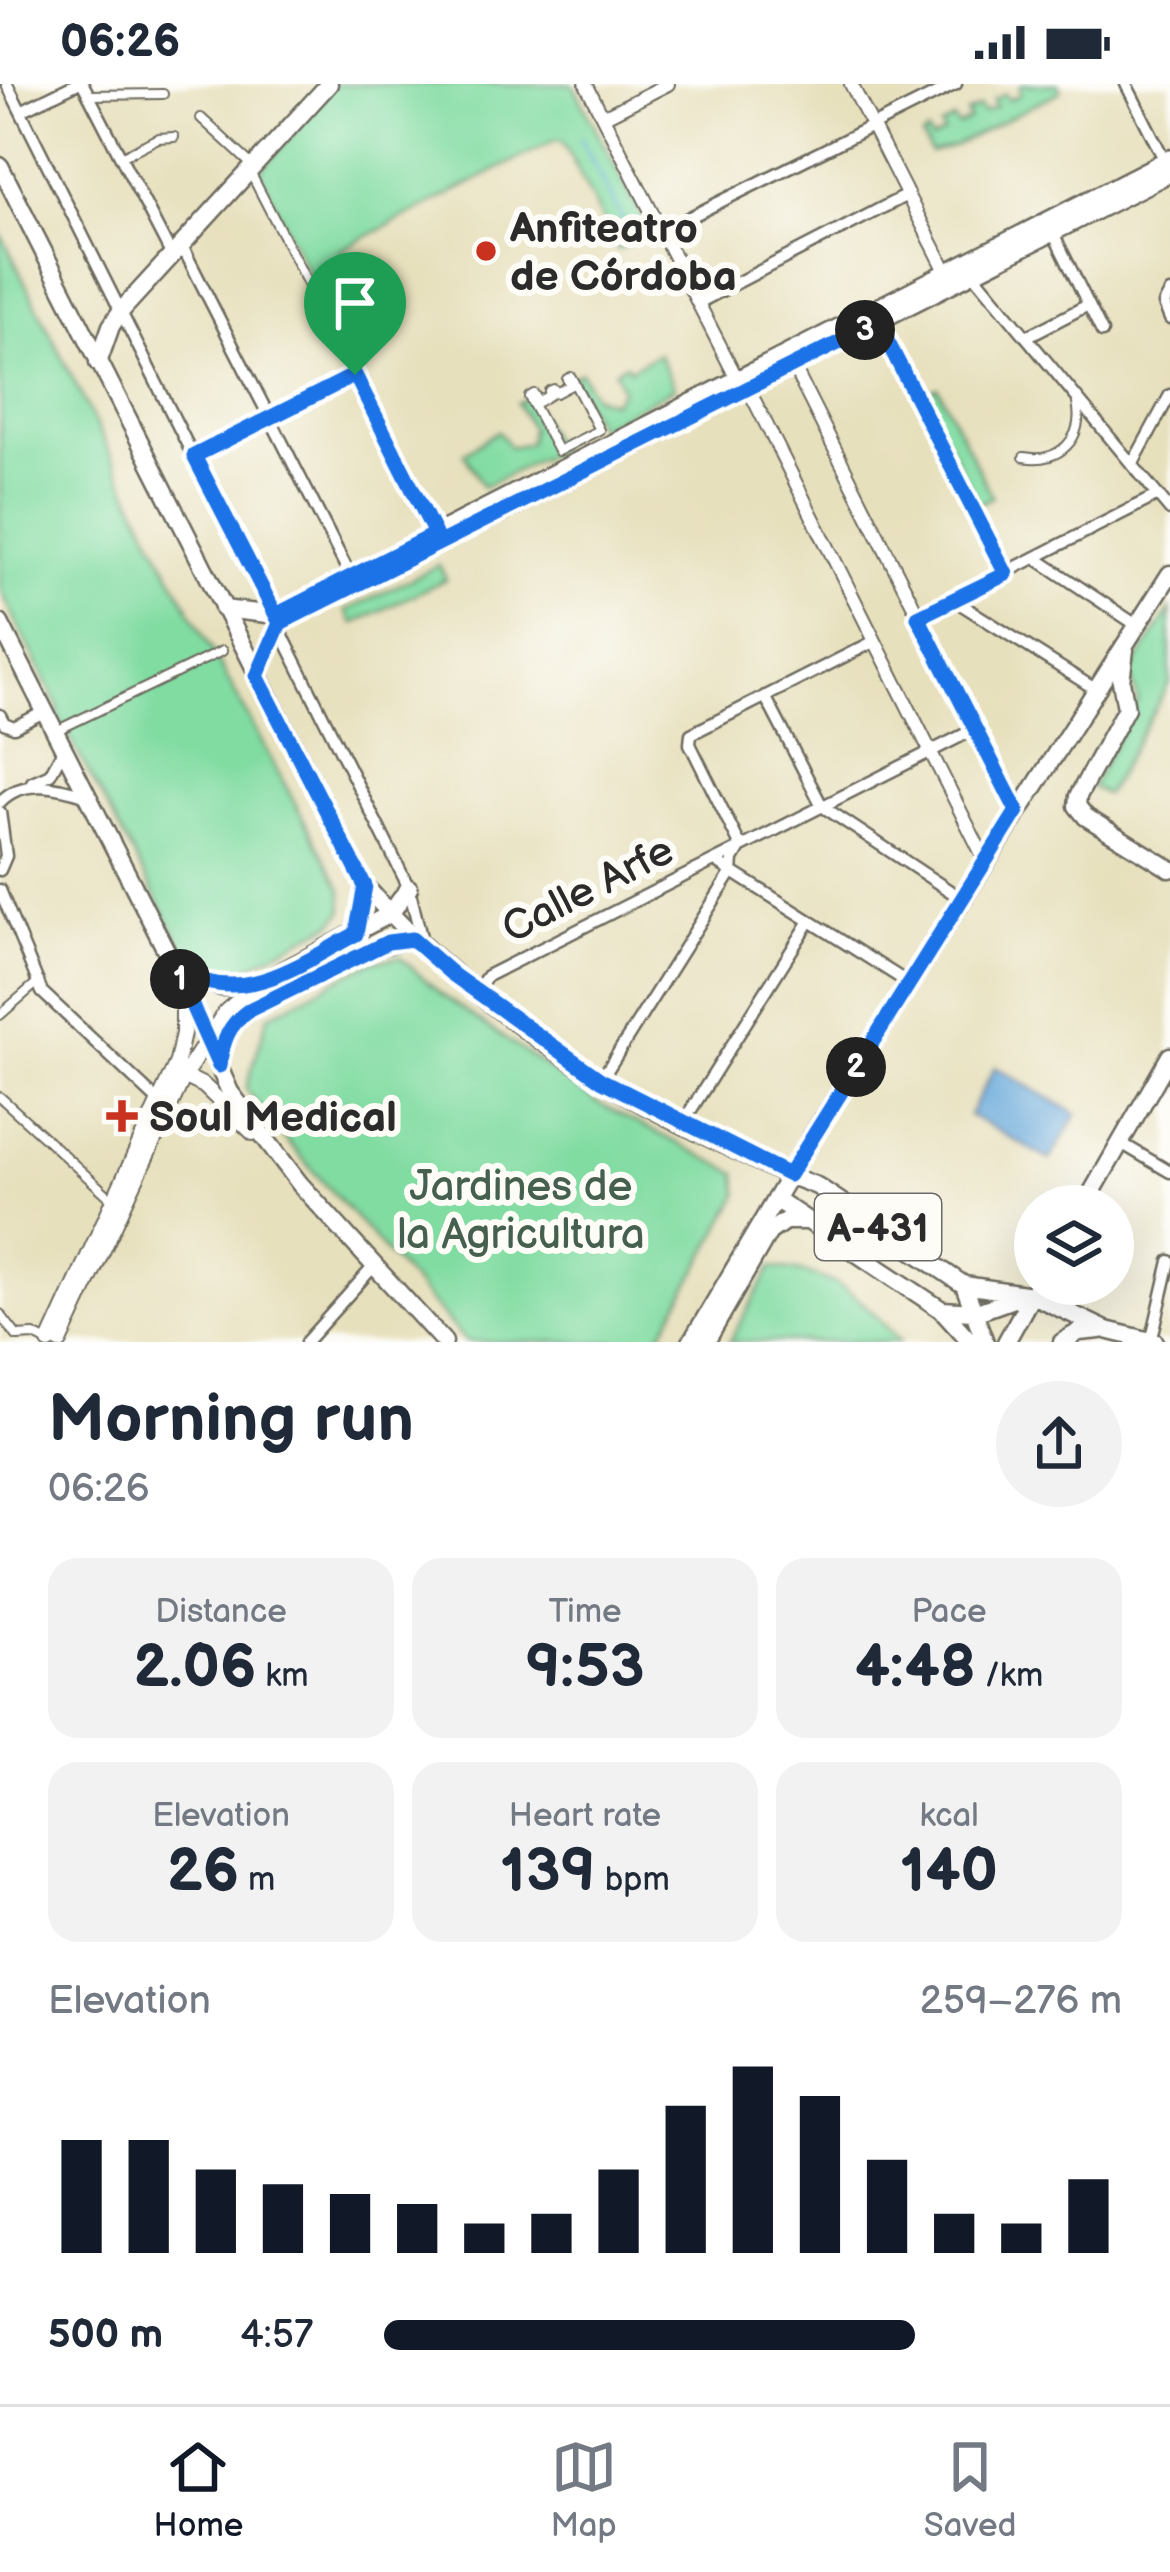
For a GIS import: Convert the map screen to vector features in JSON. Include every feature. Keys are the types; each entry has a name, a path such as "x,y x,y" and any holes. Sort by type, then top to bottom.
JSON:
{"main road":[{"path":"98,363 111,326 122,311 329,84"},
{"path":"223,609 278,619 950,279 974,274 1168,164"},
{"path":"789,360 878,323 980,256 1168,164"},
{"path":"0,166 365,886 418,945 601,1080 789,1175"},
{"path":"257,676 278,619 435,534 743,384"},
{"name":"A-431","path":"971,1342 942,1310 775,1199 962,899 1012,808 1170,574"},
{"path":"0,623 180,977 245,1116 300,1184"},
{"path":"1126,644 1120,681 1126,707 1078,796 1080,812 1170,868"},
{"path":"356,934 365,886"},
{"path":"60,1342 184,1076 225,1012 256,985 390,914 410,888"},
{"path":"219,1066 223,1040 249,1010 388,942 418,945"},
{"path":"180,977 221,986 256,985"},
{"path":"48,1342 177,1062 183,1033 180,977"},
{"path":"1096,1185 1170,1056"},
{"path":"184,1076 237,1117 444,1342"},
{"name":"A-431","path":"789,1175 817,1186 964,1285 985,1342"},
{"path":"691,1342 775,1199"},
{"path":"706,1342 769,1232 785,1221 809,1221"},
{"name":"A-431","path":"964,1285 1014,1288"},
{"name":"A-431","path":"942,1310 977,1312 1014,1297"},
{"path":"1006,1342 1026,1305"},
{"path":"1050,1306 1060,1342 1079,1332 1106,1330"},
{"path":"1050,1306 1106,1330 1152,1342"}],"street":[{"path":"7,84 410,888 418,945"},
{"path":"586,84 975,832 985,837"},
{"path":"603,117 668,84"},
{"path":"850,84 950,279"},
{"path":"662,231 956,84"},
{"path":"1126,84 1168,164"},
{"path":"21,111 83,88 163,94"},
{"path":"83,88 270,418 351,577"},
{"path":"201,118 252,168 435,534"},
{"path":"121,157 158,138 174,136"},
{"path":"698,303 908,195"},
{"path":"1053,233 1102,332"},
{"path":"980,256 974,274 1170,510"},
{"path":"1170,292 1164,304 1170,319"},
{"path":"1026,338 1088,305"},
{"path":"878,323 1006,574"},
{"path":"789,360 973,730"},
{"path":"194,456 355,375"},
{"path":"985,860 757,392 791,375 1012,808"},
{"path":"571,377 598,427 558,452 530,397 534,394 538,402 549,391 556,393 571,385 571,377"},
{"path":"1024,457 1052,456 1069,444 1080,417 1067,387"},
{"path":"1133,463 1170,395"},
{"path":"918,617 1158,495"},
{"path":"1036,559 1138,626"},
{"path":"954,600 1095,689"},
{"path":"601,1080 733,872 733,860 741,848 690,737 875,641"},
{"path":"64,727 222,650"},
{"path":"765,696 822,806 962,899"},
{"path":"0,715 10,728 44,712"},
{"name":"Calle Arfe","path":"487,999 481,985 487,976 973,730"},
{"path":"0,789 43,779 56,767 63,750"},
{"path":"0,802 11,792 46,785 88,796"},
{"path":"0,812 6,856 0,870"},
{"path":"715,861 910,984"},
{"path":"0,890 40,986 158,1101"},
{"path":"684,1121 810,921"},
{"path":"2,1014 40,986"},
{"path":"0,1097 113,1200"},
{"path":"1120,1143 1170,1172"},
{"path":"1152,1342 1170,1262"},
{"path":"306,1342 374,1266"},
{"path":"0,1314 17,1336 34,1335 48,1342"}],"green space":[{"path":"335,84 573,84 649,232 618,250 563,141 555,140 341,250 347,263 311,280 260,172"},
{"path":"1058,84 1061,91 952,147 931,153 922,137 928,133 932,140 954,120 958,126 980,107 983,113 996,107 993,100 1021,94 1019,87"},
{"path":"0,232 162,558 342,890 343,911 333,923 232,975 217,978 190,960 64,727 0,589"},
{"path":"658,354 675,388 598,427 571,377 581,372 594,396 612,402 622,390 615,370 626,364 630,369"},
{"path":"938,387 992,497 978,504 923,394"},
{"path":"529,397 557,450 483,487 464,453 498,431 510,447 529,443 531,428 517,403"},
{"path":"439,565 446,579 353,624 346,611"},
{"path":"1170,610 1170,682 1106,795 1091,787 1138,701 1130,673"},
{"name":"Jardines de la Agricultura","path":"400,957 441,994 597,1103 737,1173 739,1195 657,1342 466,1342 246,1089 268,1016 373,961"},
{"path":"772,1267 814,1276 845,1290 900,1342 729,1342"}],"water":[{"path":"995,1067 1077,1114 1050,1160 969,1115"}],"waterway":[{"path":"581,139 626,226"}],"place":[{"name":"Anfiteatro de Córdoba","path":"486,251"},
{"name":"Soul Medical","path":"122,1116"}],"route":[{"path":"355,375 194,456 280,623 878,323 1006,574 918,617 1017,811 789,1175 601,1080 452,974 412,939 388,942 249,1010 223,1040 219,1066 176,970 221,986 256,985 356,934 362,908 365,886 257,676 280,623 276,615 435,534 355,375"}]}
